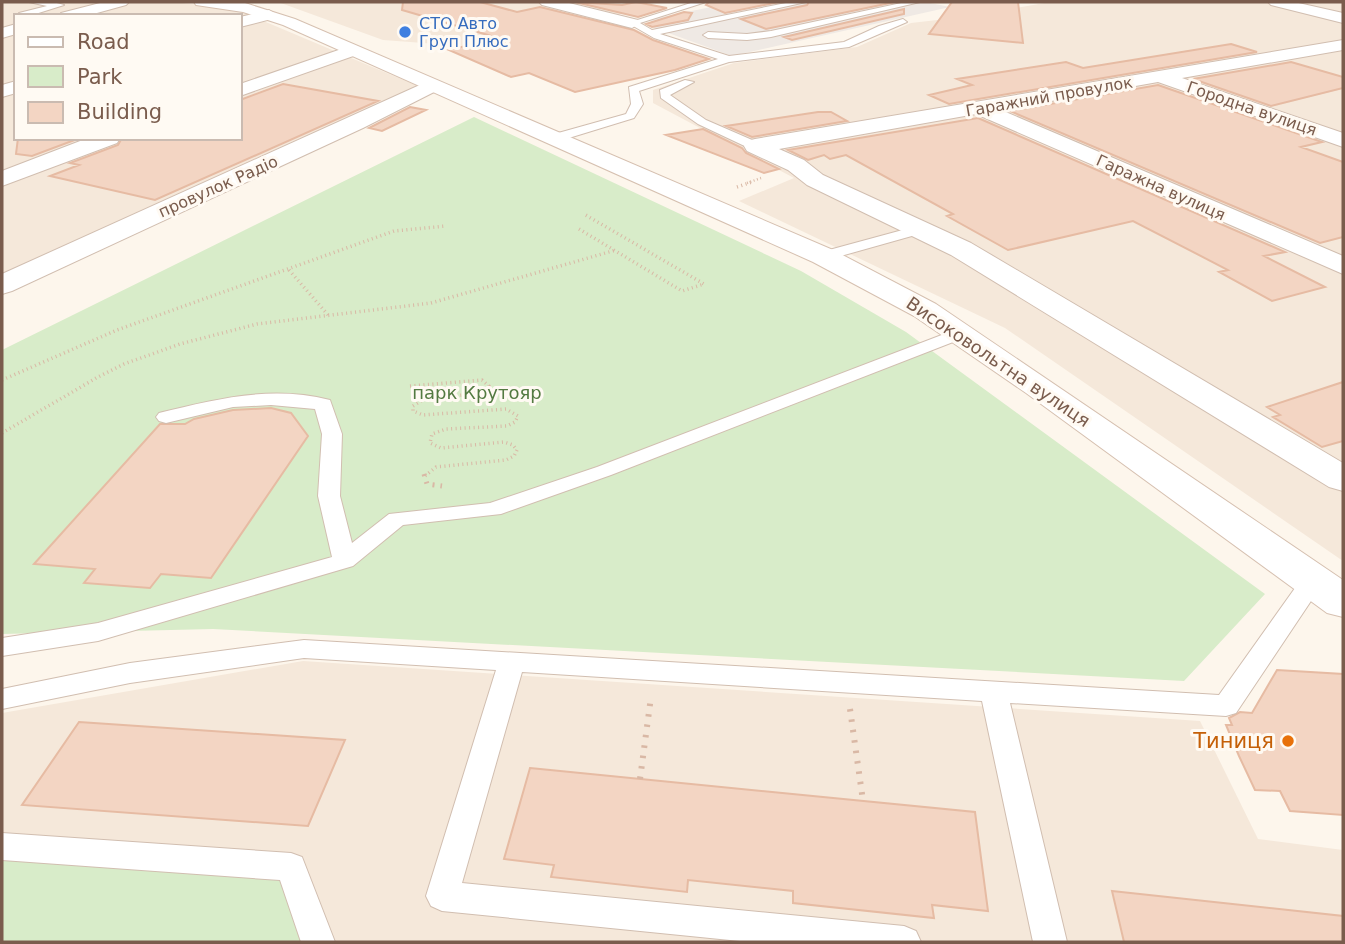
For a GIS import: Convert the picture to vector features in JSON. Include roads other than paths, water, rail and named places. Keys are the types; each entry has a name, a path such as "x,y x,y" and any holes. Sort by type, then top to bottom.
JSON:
{"street":[{"path":"75,14 121,2"},
{"name":"Високовольтна вулиця","path":"201,2 245,8 269,15 823,256 925,310 960,333 1343,602"},
{"path":"547,2 632,23"},
{"path":"1276,2 1343,18"},
{"path":"242,22 269,15"},
{"name":"Гаражний провулок","path":"755,146 1343,45"},
{"path":"242,89 354,50"},
{"path":"1289,54 1332,66"},
{"name":"Городна вулиця","path":"1160,77 1343,139"},
{"name":"провулок Радіо","path":"2,285 356,124 433,85"},
{"name":"Гаражна вулиця","path":"979,108 1343,267"},
{"path":"2,178 104,140"},
{"path":"755,146 796,165 815,180 921,229 1065,309 1343,479"}],"lane":[{"path":"32,14 60,5 33,2"},
{"path":"651,33 802,2"},
{"path":"708,35 747,37 771,34 916,2"},
{"path":"632,23 705,5"},
{"path":"661,18 705,5"},
{"path":"632,23 651,33 726,58 846,45 882,28 903,22"},
{"path":"708,35 746,25"},
{"path":"555,138 630,116 637,104 633,89 735,53 710,41 708,35"},
{"path":"714,75 670,88 664,92 665,96 702,122 755,146"},
{"path":"823,256 921,229"},
{"path":"2,647 98,632 345,561 397,519 493,509 604,471 960,333"},
{"path":"166,417 186,415 215,404 260,397 323,404 332,434 329,496 345,561"},
{"path":"2,699 130,673 304,649 994,694 1226,706 1312,580"},
{"path":"511,663 442,896 904,942"},
{"path":"994,694 1050,942"},
{"path":"2,846 291,866 318,942"}],"place":[{"name":"СТО Авто Груп Плюс","path":"405,32"},
{"name":"Тиниця","path":"1288,741"}],"park label":[{"name":"парк Крутояр","path":"477,393"}]}
